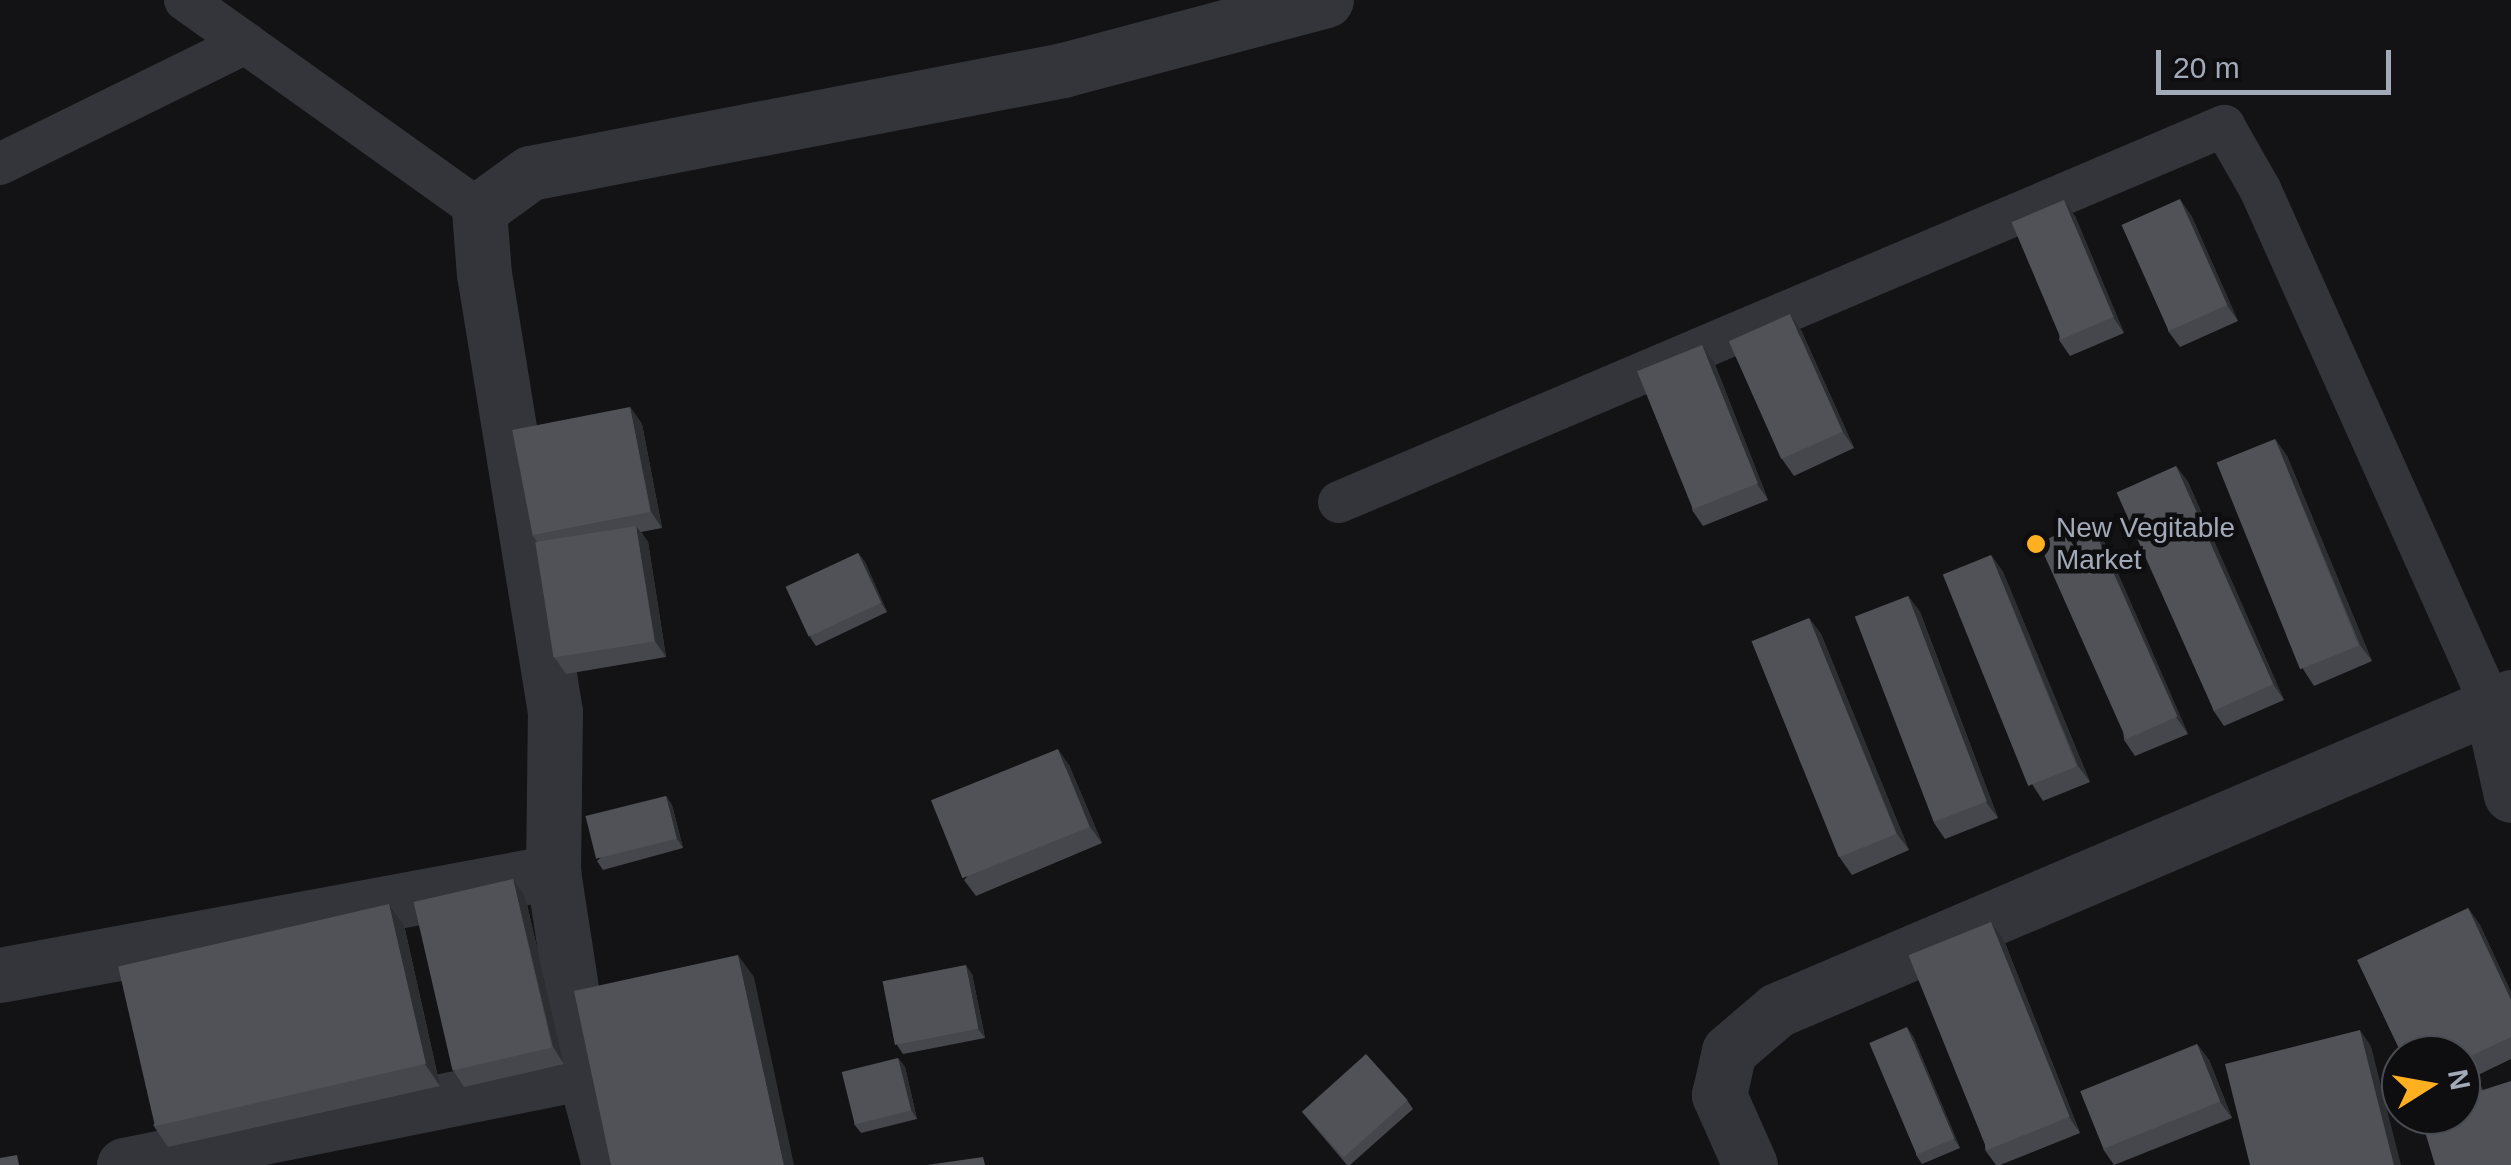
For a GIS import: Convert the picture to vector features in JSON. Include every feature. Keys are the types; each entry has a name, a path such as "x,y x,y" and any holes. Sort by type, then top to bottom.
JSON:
{"street":[{"path":"609,1165 584,1072 553,872 555,712 484,275 479,210 530,173 1064,70 1326,0"},
{"path":"1750,1165 1718,1095 1728,1051 1778,1010 2501,701 2511,795"},
{"path":"0,974 553,872"},
{"path":"124,1165 584,1072"}],"lane":[{"path":"184,0 479,210"},
{"path":"0,164 246,43"},
{"path":"1339,502 2224,126 2260,188 2501,701"}],"building":[{"path":"2180,199 2227,305 2169,331 2122,225"},
{"path":"2064,200 2114,317 2061,339 2012,222"},
{"path":"1790,314 1842,432 1781,459 1729,341"},
{"path":"1702,345 1758,483 1693,509 1637,371"},
{"path":"630,407 650,512 533,535 512,430"},
{"path":"2275,439 2359,646 2300,669 2217,463"},
{"path":"2176,466 2273,684 2214,711 2117,492"},
{"path":"2090,520 2177,716 2126,739 2039,543"},
{"path":"636,526 654,642 554,658 535,542"},
{"path":"858,553 881,603 809,637 785,587"},
{"path":"1991,555 2076,766 2028,786 1943,574"},
{"path":"1908,596 1987,801 1934,822 1855,616"},
{"path":"1809,618 1896,834 1839,857 1752,641"},
{"path":"1058,749 1089,827 962,878 931,800"},
{"path":"666,796 677,839 596,859 585,816"},
{"path":"513,879 552,1048 453,1071 414,902"},
{"path":"389,904 426,1064 155,1126 118,967"},
{"path":"2468,908 2511,1000 2511,1037 2481,1051 2481,1035 2393,1035 2357,960"},
{"path":"1991,922 2070,1117 1987,1150 1908,955"},
{"path":"738,955 784,1165 611,1165 574,991"},
{"path":"966,965 978,1029 895,1045 883,981"},
{"path":"1907,1027 1954,1138 1917,1154 1869,1043"},
{"path":"2360,1030 2381,1113 2381,1135 2386,1135 2394,1165 2250,1165 2225,1064"},
{"path":"2197,1044 2220,1101 2103,1149 2080,1091"},
{"path":"1366,1054 1407,1100 1344,1158 1302,1112"},
{"path":"898,1058 911,1110 855,1124 842,1072"},
{"path":"2511,1081 2511,1165 2435,1165 2426,1135 2481,1135 2481,1091"},
{"path":"17,1155 19,1165 0,1165 0,1158"},
{"path":"983,1157 985,1165 927,1165"}],"place":[{"name":"New Vegitable Market","path":"2036,544"}]}
